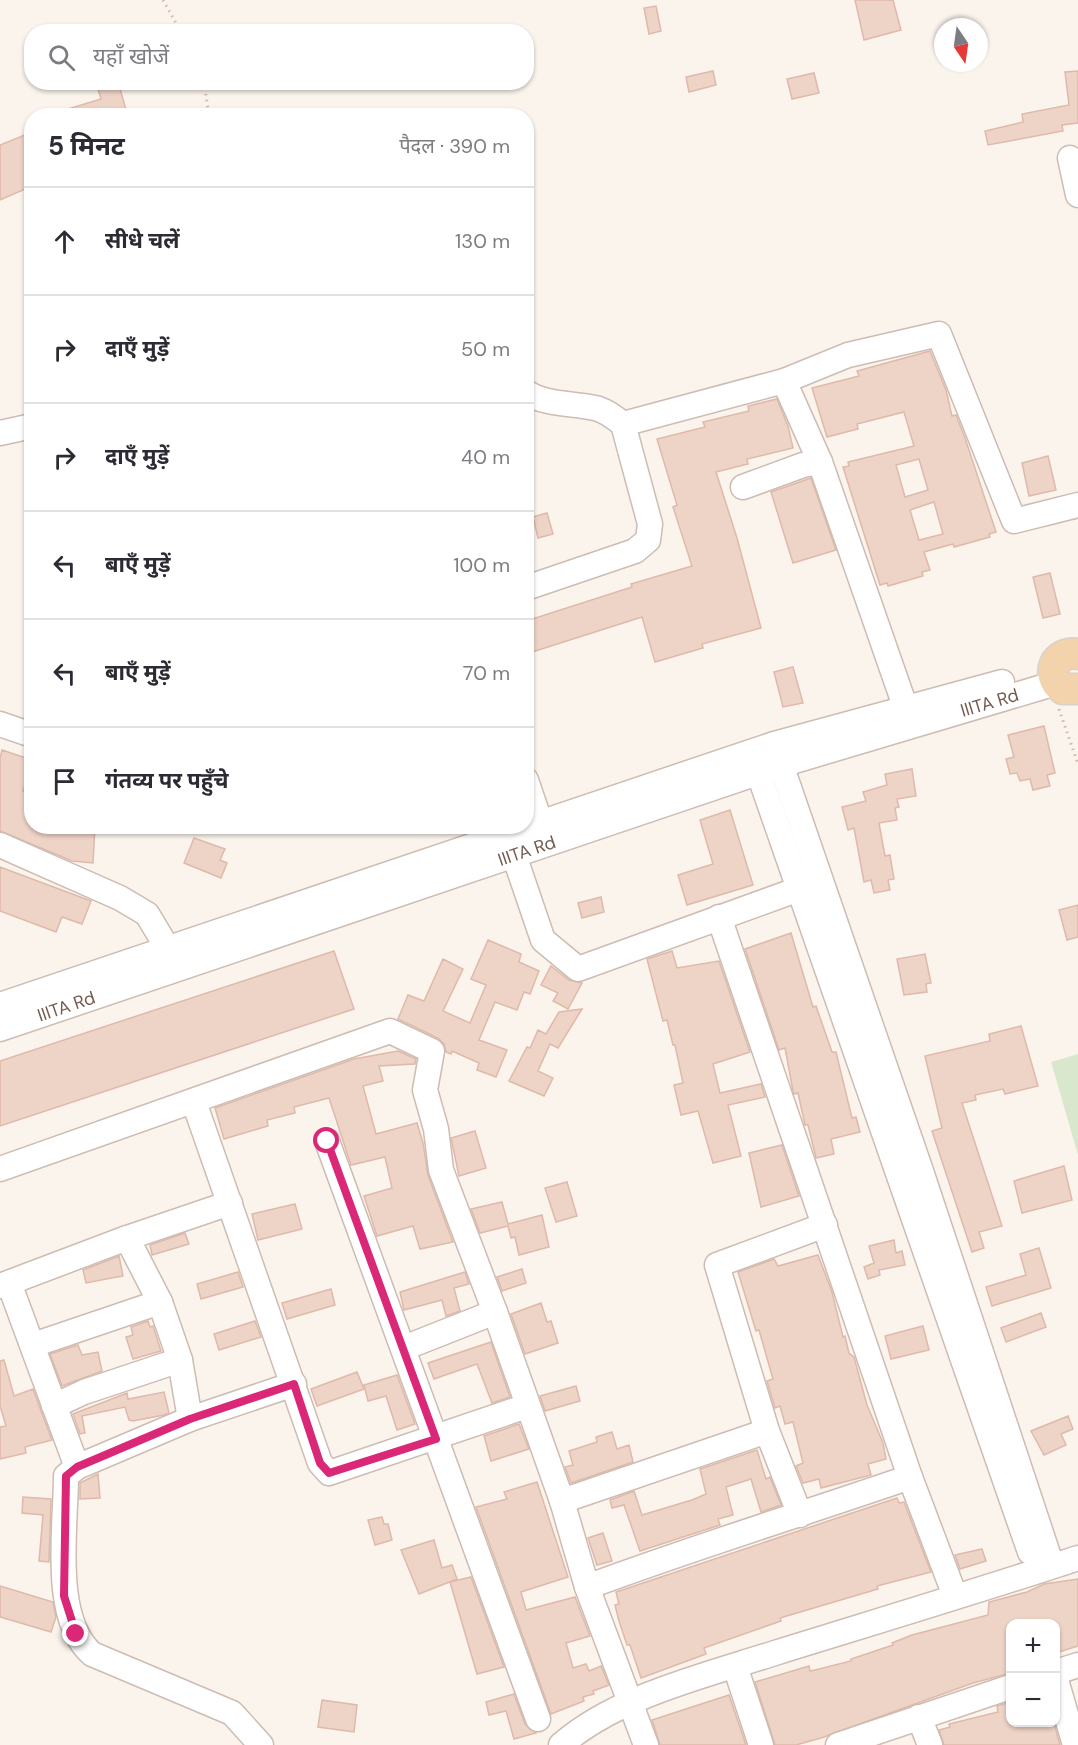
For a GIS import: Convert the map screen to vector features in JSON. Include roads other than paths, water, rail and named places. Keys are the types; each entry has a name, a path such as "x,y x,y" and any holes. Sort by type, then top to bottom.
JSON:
{"street":[{"path":"1070,158 1078,195"},
{"path":"623,423 784,381 848,355 939,334 1014,521 1078,505"},
{"path":"784,381 820,462 906,709"},
{"path":"534,396 598,408 623,423 651,524 648,540 635,551 534,585"},
{"path":"0,433 24,428"},
{"path":"743,487 803,465 820,462"},
{"name":"IIITA Rd","path":"0,1005 168,949 544,833 906,709 1066,684"},
{"name":"IIITA Rd","path":"777,754 1066,684"},
{"path":"0,724 24,732"},
{"path":"777,754 921,1171 1044,1569"},
{"path":"755,762 1044,1569"},
{"path":"534,804 544,833"},
{"name":"IIITA Rd","path":"0,1029 514,855 544,833"},
{"path":"0,845 120,898 147,914 168,949"},
{"path":"514,855 543,940 578,969 799,889"},
{"path":"719,917 910,1477 955,1596"},
{"path":"0,1169 390,1031 432,1051 425,1090 436,1129 441,1170 495,1312 561,1501 588,1587 646,1745"},
{"path":"194,1102 320,1463 329,1473 436,1439 527,1406"},
{"path":"327,1141 538,1719"},
{"path":"77,1467 33,1346 5,1284 127,1238 230,1203"},
{"path":"801,1515 767,1431 717,1264 825,1225"},
{"path":"127,1238 160,1302 180,1360 190,1419"},
{"path":"33,1346 160,1302"},
{"path":"404,1348 495,1312"},
{"path":"54,1406 84,1392 180,1360"},
{"path":"261,1745 232,1713 92,1654 80,1644 64,1596 66,1476 77,1467 190,1419 294,1384"},
{"path":"561,1501 767,1431"},
{"path":"588,1587 694,1547 801,1515 910,1477"},
{"path":"561,1745 572,1735 631,1702 735,1666 1078,1558"},
{"path":"1060,1671 1078,1665"},
{"path":"735,1666 761,1745"},
{"path":"838,1745 1006,1689"},
{"path":"1060,1693 1076,1745"},
{"path":"920,1717 930,1745"}]}
